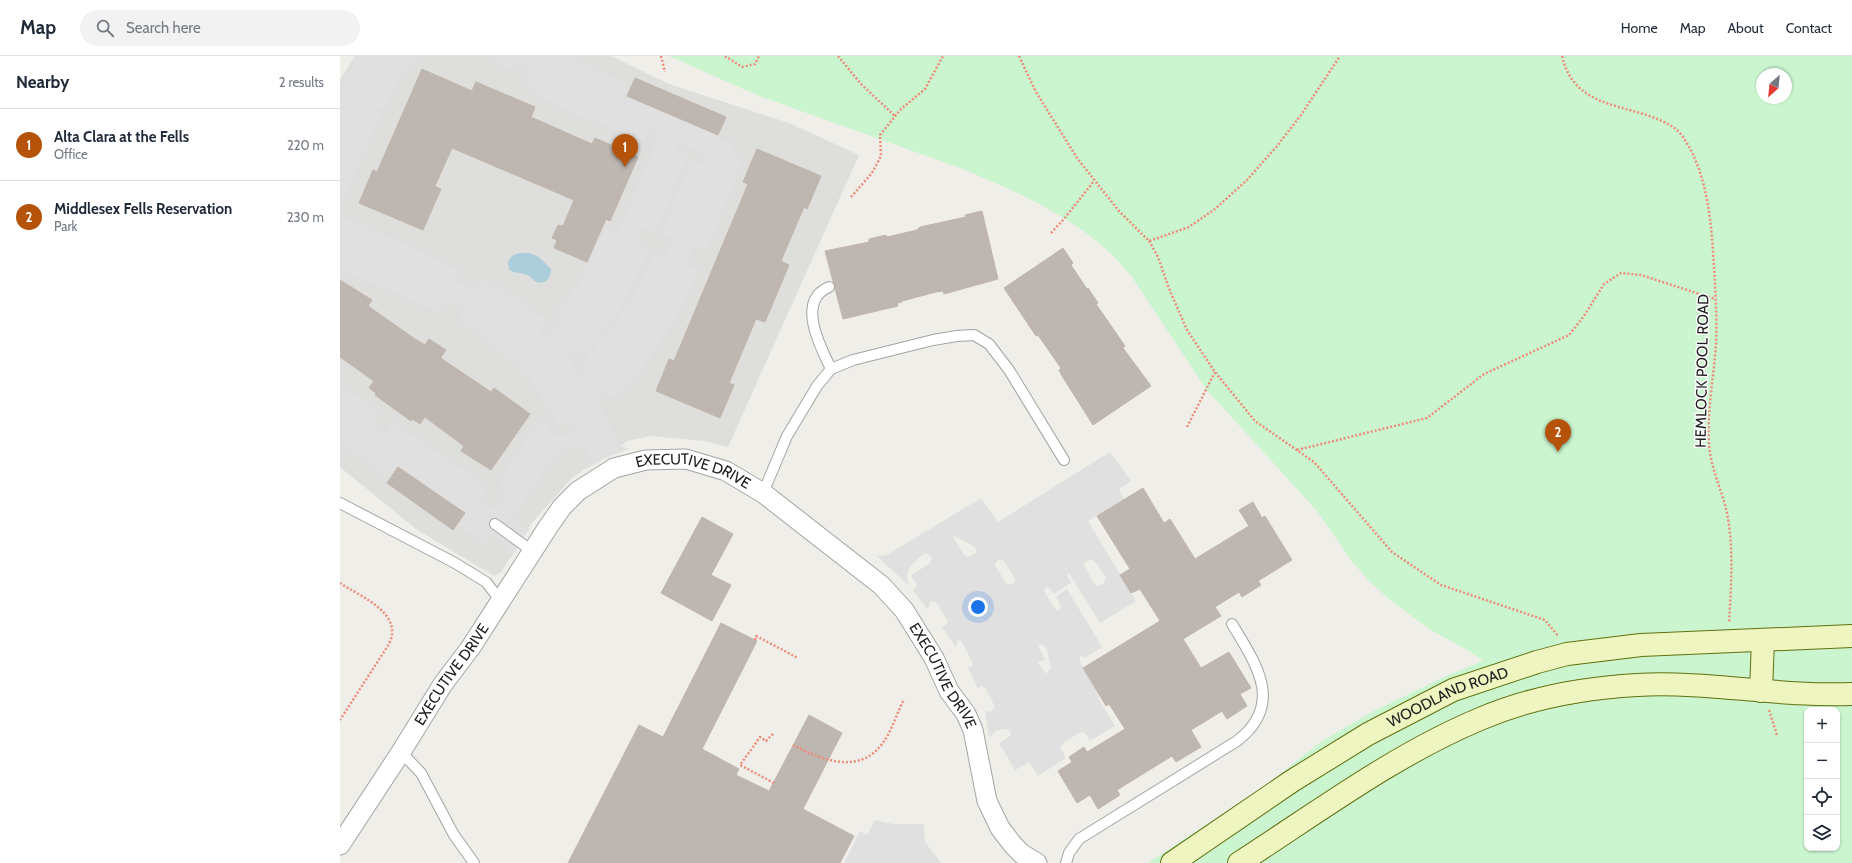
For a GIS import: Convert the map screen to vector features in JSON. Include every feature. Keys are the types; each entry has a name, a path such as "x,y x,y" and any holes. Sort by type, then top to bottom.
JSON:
{"main road":[{"name":"WOODLAND ROAD","path":"1172,863 1292,781 1368,734 1453,690 1537,662 1567,654 1641,645 1852,636"},
{"path":"1761,691 1763,640"},
{"name":"WOODLAND ROAD","path":"1239,863 1417,749 1481,718 1529,702 1577,692 1638,685 1670,684 1828,695 1852,694"}],"street":[{"name":"EXECUTIVE DRIVE","path":"340,845 401,752 443,684 471,646 562,507 578,491 614,468 646,460 686,459 726,471 763,493 881,585 904,610 934,658 949,691 969,719 973,730 988,801 1000,828 1022,854 1037,863"}],"lane":[{"path":"829,287 816,296 812,307 812,318 820,347 831,369"},
{"path":"763,493 787,436 817,386 831,369 853,360 932,340 974,335 989,344 1009,370 1064,460"},
{"path":"340,503 455,563 486,582 500,600"},
{"path":"495,524 532,551"},
{"path":"1066,863 1069,853 1079,838 1236,741 1252,726 1259,716 1262,683 1258,670 1232,624"},
{"path":"401,752 422,773 454,835 474,863"}],"path":[{"path":"661,56 665,72"},
{"path":"725,56 742,66 755,64 759,56"},
{"path":"838,56 861,84 895,116"},
{"path":"851,197 872,173 880,156 880,135 900,110 925,89 942,56"},
{"path":"1019,56 1036,92 1076,158 1119,211 1149,241 1158,257 1170,291 1187,330 1215,372 1255,421 1314,462 1392,552 1441,585 1546,620 1560,638"},
{"path":"1149,241 1189,227 1215,209 1247,180 1277,146 1301,115 1340,56"},
{"name":"HEMLOCK POOL ROAD","path":"1562,56 1568,73 1576,84 1586,93 1612,106 1656,118 1671,126 1682,135 1693,156 1704,192 1709,214 1716,299 1716,342 1709,445 1727,513 1732,565 1728,642"},
{"path":"1052,233 1094,181"},
{"path":"1296,450 1427,418 1484,374 1569,335 1584,316 1604,284 1621,273 1641,275 1716,299"},
{"path":"1187,427 1215,372"},
{"path":"340,583 382,610 390,618 393,627 393,636 340,720"},
{"path":"754,640 756,636 798,658"},
{"path":"1761,691 1778,735"},
{"path":"793,745 828,760 852,763 873,754 883,743 904,699"},
{"path":"738,768 760,738 766,741 774,733"},
{"path":"740,765 774,783"}],"shaded area":[{"path":"355,56 611,56 669,84 789,123 859,155 728,447 704,441 650,436 628,441 572,478 531,524 501,572 494,576 416,529 340,467 340,80"},
{"path":"357,56 423,56 410,65 398,79 383,111 372,106 369,107 369,110 381,116 340,204 340,89"},
{"path":"489,56 569,56 595,70 627,84 623,95 624,98 628,97 718,135 717,138 720,140 736,146 731,154 732,156 743,160 707,248 695,244 693,245 686,266 697,271 676,318 648,360 627,386 613,399 605,390 599,394 596,399 618,443 629,449 608,457 588,468 591,459 588,451 579,446 569,447 557,453 514,513 513,522 516,526 522,529 530,528 510,559 511,554 506,544 490,532 483,542 457,524 465,513 398,467 391,478 340,442 340,386 379,412 371,424 385,434 394,422 486,488 479,501 492,509 495,509 501,506 507,498 500,481 538,424 544,421 552,438 578,430 578,427 571,419 559,425 531,379 518,364 483,334 459,321 466,308 447,301 440,312 340,269 340,215 460,271 456,280 457,284 476,291 482,280 511,295 547,322 539,331 542,335 547,337 559,326 564,324 564,322 555,313 577,287 605,229 617,234 619,233 657,140 657,134 654,130 650,129 645,141 564,109 552,103 524,82 531,70 520,60 516,60 509,70","holes":["679,145 703,154 707,159 707,162 704,164 692,160 661,234 673,240 668,254 665,256 654,252 633,296 615,325 581,364 589,376 585,379 582,378 566,356 566,351 568,347 571,346 579,356 602,333 627,296 649,250 636,242 643,227 656,232 687,158 675,151"]},
{"path":"1110,452 1131,481 1119,489 1124,499 1088,521 1136,601 1100,623 1069,573 1067,575 1071,583 1054,594 1048,587 1044,591 1055,609 1059,611 1061,606 1056,597 1067,589 1102,647 1085,658 1081,656 1079,660 1099,697 1098,698 1115,726 1090,741 1085,733 1081,732 1064,742 1061,749 1066,758 1038,776 1029,762 1015,770 999,743 1011,735 1009,730 997,730 989,738 985,711 990,712 995,707 985,687 981,686 978,689 968,668 972,666 973,663 961,641 958,640 956,647 942,627 946,625 948,621 936,602 930,602 928,610 913,590 917,585 911,575 929,564 932,559 931,556 925,553 910,566 907,576 909,586 877,556 887,555 981,498 998,522","holes":["952,535 975,547 977,552 968,557 964,555","1091,559 1096,562 1106,578 1103,584 1097,586 1094,583 1084,566 1085,562","998,560 1003,560 1016,580 1012,585 1006,583 995,565","1043,644 1047,650 1051,668 1047,673 1045,673 1038,663 1045,659 1039,645"]},
{"path":"875,820 893,824 924,824 925,842 941,863 844,863 860,831 867,835"}],"green space":[{"path":"669,56 1852,56 1852,863 1148,863 1270,782 1322,741 1372,712 1446,676 1483,661 1469,651 1429,629 1389,599 1369,581 1351,560 1317,511 1206,389 1134,280 1118,261 1099,243 1056,214 1033,201 963,169 759,96"}],"water":[{"path":"522,253 529,253 539,257 551,269 547,280 540,283 524,274 513,272 509,269 508,262 512,256"}],"building":[{"path":"422,69 472,91 476,82 535,107 531,117 592,144 595,138 638,157 610,221 606,219 587,262 554,248 557,240 552,238 558,225 563,226 574,200 452,148 435,186 441,189 423,230 359,203 373,170 377,172"},
{"path":"635,78 726,117 718,135 627,96"},
{"path":"757,149 821,176 807,209 804,207 781,261 789,265 765,322 756,319 729,383 734,385 720,418 656,391 669,359 674,361 748,184 743,182"},
{"path":"982,211 998,279 944,294 943,291 936,292 902,301 897,303 898,306 843,319 825,251 869,242 869,239 886,235 887,237 917,230 920,227 966,217 965,215"},
{"path":"1063,248 1073,263 1071,265 1098,303 1096,304 1125,346 1123,348 1151,386 1093,425 1062,376 1059,370 1061,368 1038,335 1036,336 1004,288"},
{"path":"340,280 372,300 368,306 415,339 425,345 429,339 446,350 441,357 442,359 491,392 494,388 530,414 491,470 461,451 464,446 425,417 420,424 412,419 411,421 375,395 376,393 369,388 374,381 340,357"},
{"path":"398,467 465,513 453,530 387,483"},
{"path":"1143,488 1164,523 1170,519 1195,559 1249,526 1239,510 1253,502 1262,518 1265,516 1292,560 1258,581 1261,585 1242,597 1239,592 1215,607 1221,616 1183,639 1201,668 1229,652 1251,688 1240,694 1247,706 1227,719 1222,711 1191,730 1201,747 1176,762 1172,756 1117,790 1120,795 1098,809 1090,795 1077,803 1058,771 1072,762 1069,757 1084,747 1087,752 1125,729 1109,704 1106,706 1083,668 1160,621 1140,589 1131,593 1120,575 1130,569 1097,516"},
{"path":"702,517 733,534 711,575 731,585 712,621 661,593"},
{"path":"721,623 757,641 702,749 739,769 736,775 769,791 809,715 842,733 803,809 854,836 840,863 568,863 639,725 663,737"}],"place":[{"name":"Alta Clara at the Fells","path":"625,167"},
{"name":"Middlesex Fells Reservation","path":"1558,452"}]}
